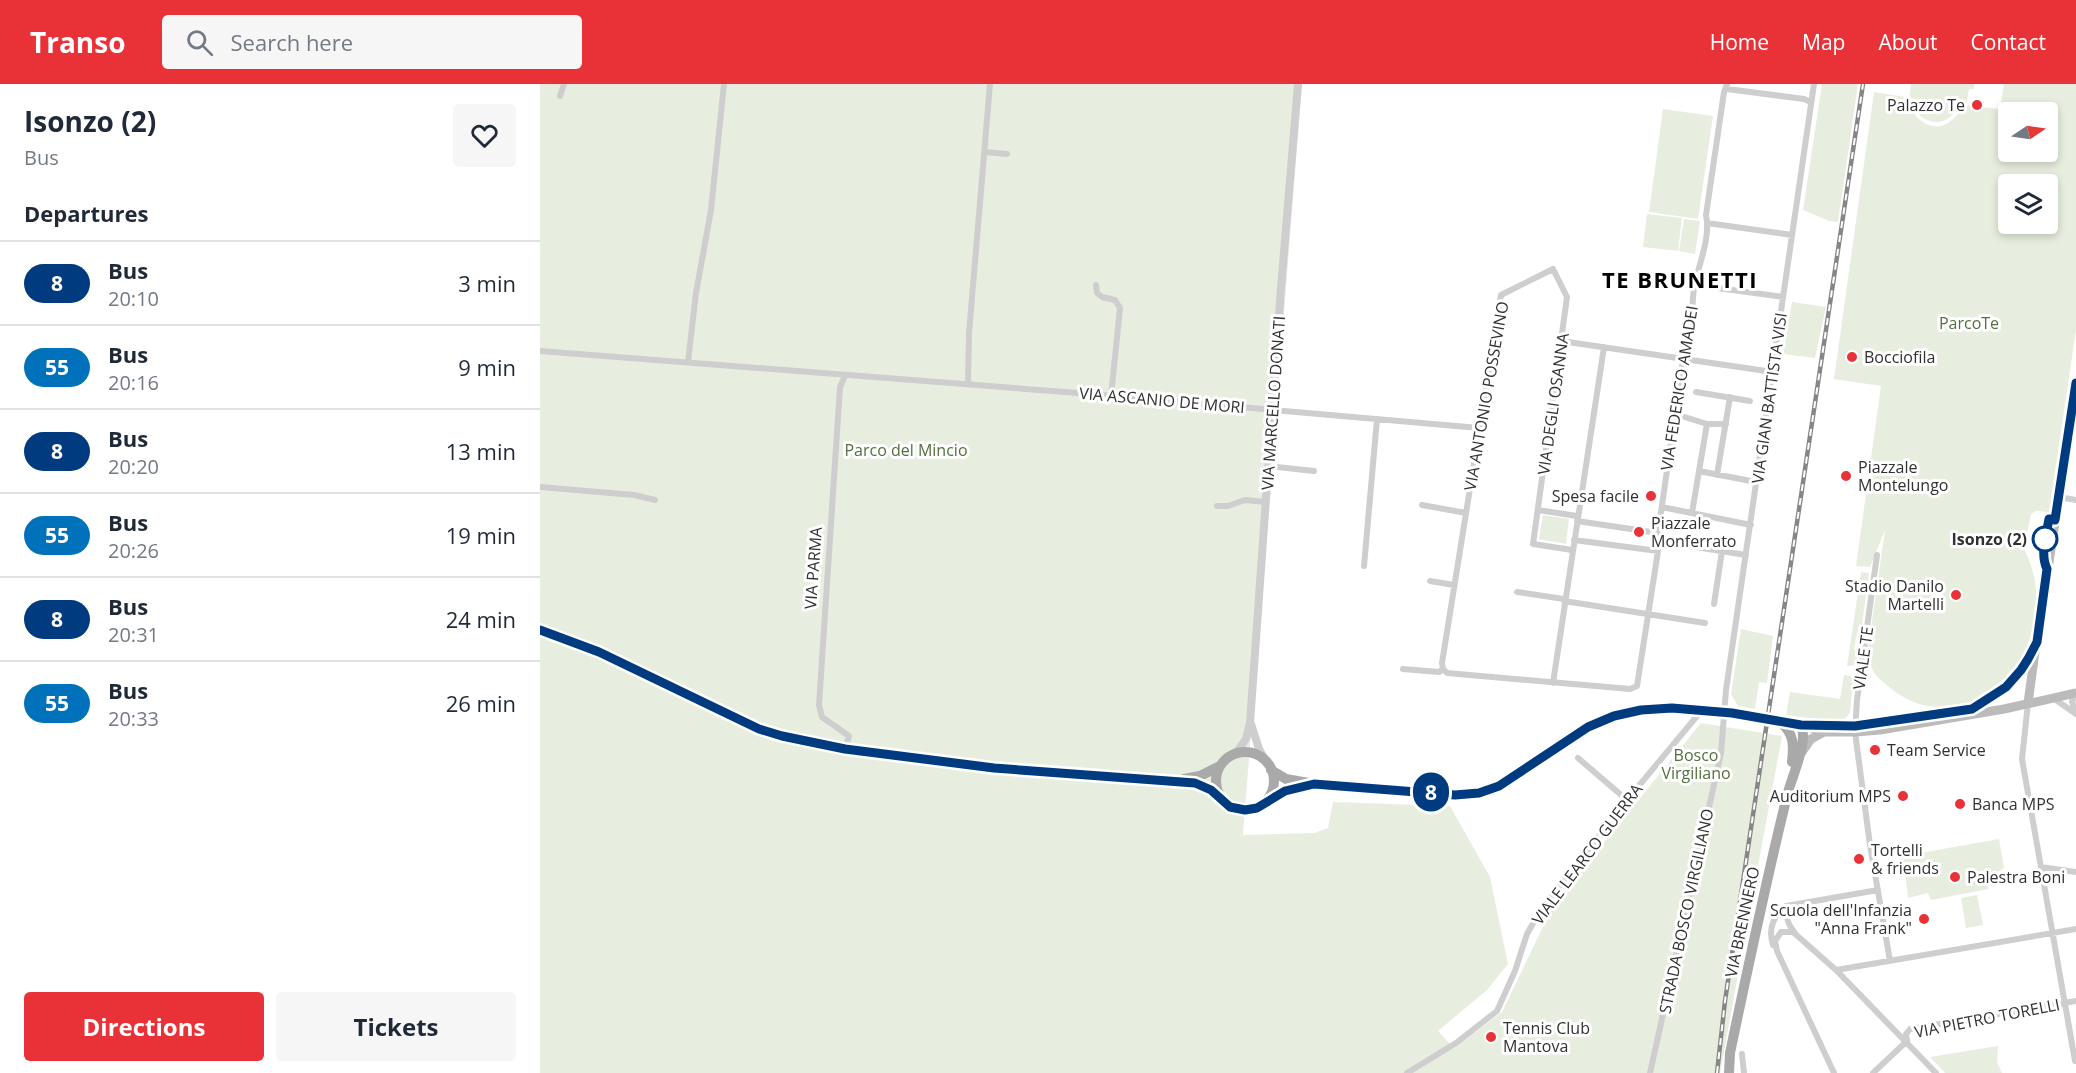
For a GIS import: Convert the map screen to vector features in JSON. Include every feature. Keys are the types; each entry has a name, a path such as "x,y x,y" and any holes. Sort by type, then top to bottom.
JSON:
{"main road":[{"path":"2028,703 2076,383"},
{"path":"540,630 599,652 759,729 845,749 994,768 1202,785 1220,796 1230,807 1241,810 1253,809 1285,791 1314,784"},
{"path":"1972,709 2006,687 2021,670 2037,642"},
{"path":"1220,796 1216,786 1216,777 1220,766 1226,759 1243,752 1253,753 1286,779 1314,784 1455,795 1479,793 1499,786 1565,740 1601,721 1653,708 1724,712 1777,720 1824,732 1925,722 2076,694"},
{"path":"1801,725 1855,729 1972,709 2028,703"},
{"path":"1777,720 1788,730 1793,741"},
{"name":"VIA BRENNERO","path":"1791,779 1793,741 1801,725"},
{"name":"VIA BRENNERO","path":"1729,1073 1730,1053 1762,896 1791,779 1804,739 1801,725"},
{"name":"VIA BRENNERO","path":"1791,779 1804,747 1811,739 1824,732"},
{"path":"1172,781 1200,776 1220,766"},
{"path":"1266,801 1273,786 1269,766"}],"street":[{"path":"560,96 564,84"},
{"path":"688,362 696,293 711,210 724,84"},
{"path":"968,384 969,333 990,84"},
{"name":"VIA MARCELLO DONATI","path":"1235,754 1246,739 1250,723 1298,84"},
{"name":"VIA GIAN BATTISTA VISI","path":"1724,712 1814,84"},
{"path":"1727,86 1811,102"},
{"name":"VIA FEDERICO AMADEI","path":"1553,683 1630,689 1637,686 1658,551 1658,533 1683,360 1687,353 1691,332 1690,313 1703,255 1706,215 1724,92 1727,86"},
{"path":"985,152 1007,154"},
{"path":"1707,222 1792,235"},
{"name":"VIA ANTONIO POSSEVINO","path":"1443,669 1454,585 1501,295 1553,269 1567,297"},
{"path":"1096,285 1097,293 1102,297 1115,300 1120,308 1111,396"},
{"path":"1695,285 1783,297"},
{"name":"VIA DEGLI OSANNA","path":"1567,297 1533,544 1572,550"},
{"path":"1561,342 1773,372"},
{"path":"1403,669 1438,672 1443,669 1447,673 1553,683 1604,347"},
{"name":"VIA ASCANIO DE MORI","path":"540,351 968,384 1479,428"},
{"name":"VIA PARMA","path":"845,376 840,387 819,705 822,717 849,736 845,749"},
{"path":"1696,392 1750,400"},
{"path":"1717,475 1730,397"},
{"path":"1675,414 1707,424 1725,424"},
{"path":"1364,566 1377,419"},
{"path":"1692,513 1707,424"},
{"path":"1268,466 1314,471"},
{"path":"1699,471 1756,482"},
{"path":"540,487 634,495 656,500"},
{"path":"2058,497 2076,500"},
{"path":"1217,506 1228,506 1245,500 1266,502"},
{"name":"VIA ANTONIO POSSEVINO","path":"1422,506 1466,513"},
{"path":"1662,507 1750,525"},
{"path":"1538,510 1658,533"},
{"path":"1574,540 1658,551"},
{"path":"1658,541 1746,555"},
{"path":"1714,604 1722,551"},
{"name":"VIALE TE","path":"1877,555 1855,729 1860,776 1890,961"},
{"path":"1430,581 1454,585"},
{"path":"1517,592 1705,622"},
{"path":"2076,694 2072,701 2076,714"},
{"path":"2052,698 2076,714"},
{"path":"2028,703 2022,759 2075,1061"},
{"name":"VIALE LEARCO GUERRA","path":"1407,1073 1456,1043 1497,1011 1515,971 1527,934 1540,911 1627,800 1702,710"},
{"name":"STRADA BOSCO VIRGILIANO","path":"1650,1073 1721,753 1724,712"},
{"name":"VIA MARCELLO DONATI","path":"1250,723 1259,749 1269,766"},
{"path":"1578,758 1627,800"},
{"path":"2041,867 2076,872"},
{"path":"1834,1073 1777,951 1771,936 1772,926 1776,916 1786,906 1878,890"},
{"path":"1802,903 1791,908 1787,916 1789,925 1796,934 1836,970 1936,1073"},
{"path":"1836,970 2076,929"},
{"path":"1777,951 1775,941 1781,932 1789,931 1796,934"},
{"name":"VIA PIETRO TORELLI","path":"1907,1041 1906,1034 1910,1029 2076,1001"},
{"path":"1873,1073 1907,1041"},
{"path":"1742,1054 1744,1073"}],"green space":[{"name":"Parco del Mincio","path":"540,84 1302,84 1243,835 1314,833 1328,828 1333,802 1450,806 1490,877 1508,964 1487,990 1438,1031 1454,1048 1502,1012 1554,904 1701,723 1782,736 1720,1073 540,1073"},
{"path":"1822,84 1858,84 1838,222 1829,221 1803,210"},
{"path":"1911,84 1974,84 1974,89 1969,89 1966,105 1960,104 1953,115 1943,121 1932,122 1920,116 1914,99 1909,98"},
{"name":"ParcoTe","path":"2004,84 2076,84 2076,330 2049,512 2036,511 2031,514 2026,538 2014,529 2034,576 2036,598 2034,621 2028,643 2005,680 1988,694 1968,703 1945,707 1924,705 1894,691 1877,676 1867,656 1885,530 1870,567 1856,566 1881,386 1834,379 1874,92 1906,97 1915,115 1934,126 1948,123 1957,115 1962,105 1998,109 1998,162 2058,162 2058,102 2001,102"},
{"path":"1663,109 1713,116 1698,219 1649,212"},
{"path":"1647,214 1682,218 1678,251 1643,247"},
{"path":"1684,219 1700,221 1695,254 1679,251"},
{"path":"1792,302 1826,307 1815,358 1783,354"},
{"path":"1543,515 1569,519 1566,544 1539,539"},
{"path":"1861,572 1869,573 1861,632 1857,632 1854,650 1859,650 1857,665 1847,666"},
{"path":"1741,629 1773,636 1767,683 1759,682 1755,709 1738,706 1731,694"},
{"path":"1844,675 1851,676 1853,679 1850,713 1844,720 1832,721 1786,715 1790,692 1840,699"},
{"path":"1999,839 2004,868 1984,881 1989,889 1931,900 1928,893 1908,898 1903,856"},
{"path":"1977,895 1983,925 1966,928 1961,898"},
{"path":"1998,1046 1997,1062 2002,1073 1945,1073 1930,1057"}],"railway":[{"path":"1717,1073 1725,1001 1863,84"}],"bus line":[{"name":"8","path":"540,630 578,642 759,729 845,749 994,768 1195,783 1220,796 1230,807 1241,810 1257,808 1285,791 1314,784 1455,795 1479,793 1499,786 1565,740 1588,727 1626,713 1653,708 1672,708 1732,713 1801,725 1855,726 1972,709 1993,697 2006,687 2021,670 2037,642 2047,569 2043,552 2049,519 2055,520 2076,383"}],"place":[{"name":"Palazzo Te","path":"1977,105"},
{"name":"Bocciofila","path":"1852,357"},
{"name":"Piazzale Montelungo","path":"1846,476"},
{"name":"Spesa facile","path":"1651,496"},
{"name":"Piazzale Monferrato","path":"1639,532"},
{"name":"Isonzo (2)","path":"2045,539"},
{"name":"Stadio Danilo Martelli","path":"1956,595"},
{"name":"Team Service","path":"1875,750"},
{"name":"Auditorium MPS","path":"1903,796"},
{"name":"Banca MPS","path":"1960,804"},
{"name":"Tortelli & friends","path":"1859,859"},
{"name":"Palestra Boni","path":"1955,877"},
{"name":"Scuola dell'Infanzia \"Anna Frank\"","path":"1924,919"},
{"name":"Tennis Club Mantova","path":"1491,1037"}],"district":[{"name":"TE BRUNETTI","path":"1680,279"}],"park label":[{"name":"Bosco Virgiliano","path":"1696,764"}]}
